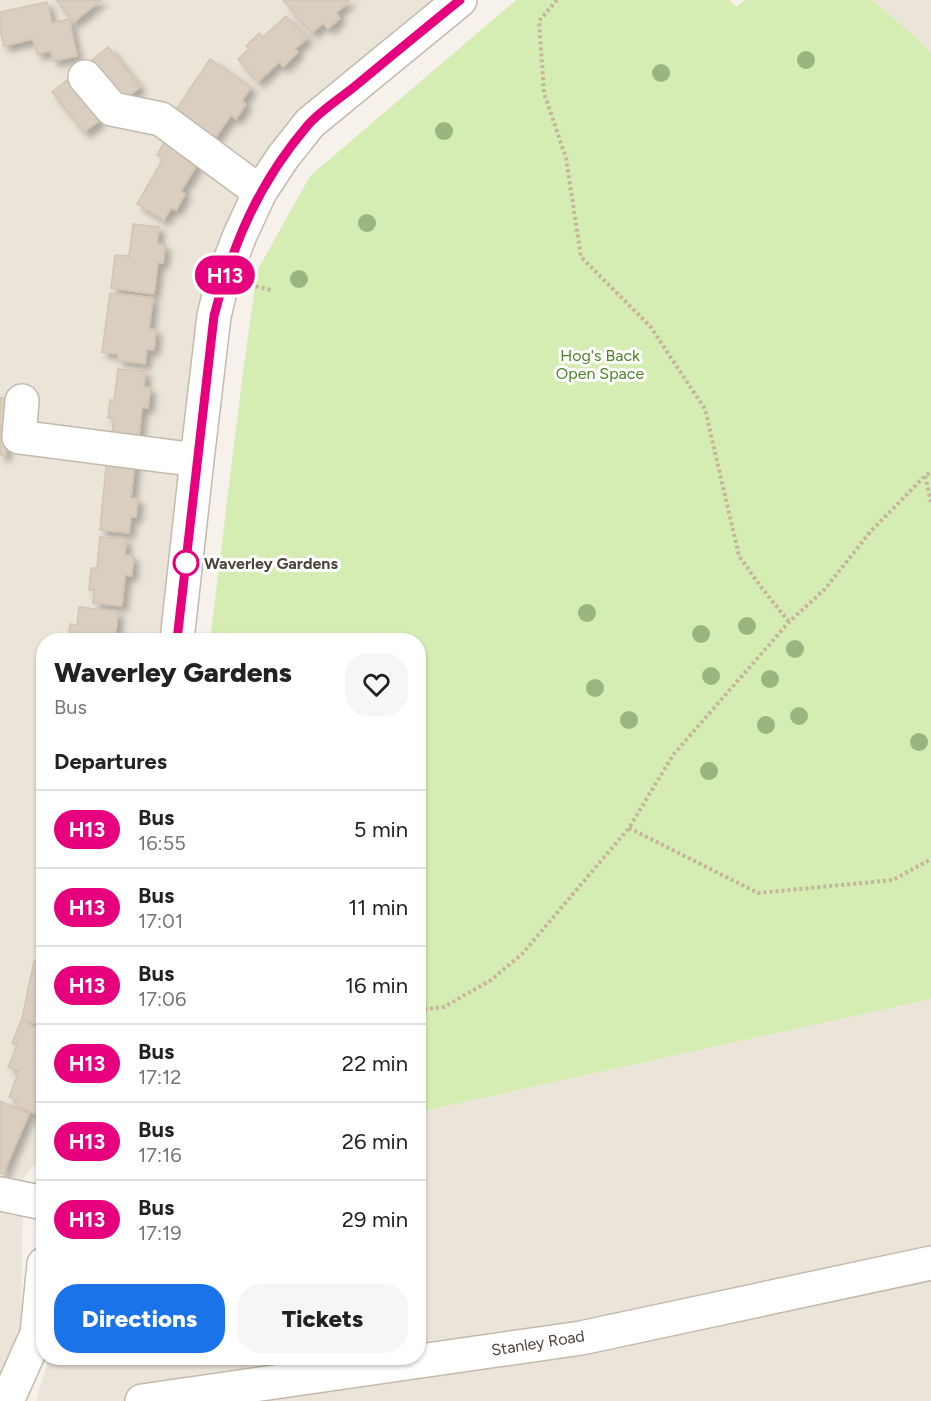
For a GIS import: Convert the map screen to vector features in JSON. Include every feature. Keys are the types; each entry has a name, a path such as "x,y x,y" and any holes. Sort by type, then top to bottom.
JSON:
{"street":[{"path":"178,633 214,316 223,279 240,235 260,192 283,157 310,123 460,0"},
{"path":"85,77 111,109 161,119 260,192"},
{"path":"22,401 19,437 197,460"},
{"path":"0,1194 36,1201"},
{"name":"Stanley Road","path":"426,1360 581,1338 931,1263"},
{"path":"7,1401 36,1339"},
{"name":"Stanley Road","path":"142,1401 393,1365"}],"path":[{"path":"557,0 539,21 544,93 566,158 581,257 650,326 705,409 739,556 789,622"},
{"path":"426,1009 444,1007 491,980 522,954 629,828 673,756 789,622 825,589 871,531 931,472"},
{"path":"925,476 931,502"},
{"path":"629,828 758,893 893,880 931,859"}],"shaded area":[{"path":"0,0 438,0 291,119 233,212 164,633 36,633 36,1163 23,1179 21,1345 0,1394"},
{"path":"872,0 931,0 931,53 911,33"},
{"path":"931,999 931,1401 36,1401 47,1365 426,1365 426,1110"}],"green space":[{"name":"Hog's Back Open Space","path":"516,0 729,0 737,7 745,0 872,0 931,53 931,999 426,1110 426,633 211,633 257,271 310,176"}],"building":[{"path":"56,0 101,0 74,22"},
{"path":"283,0 350,0 336,13 340,18 328,29 323,23 312,33"},
{"path":"47,2 52,23 69,19 77,56 53,61 51,51 37,54 33,39 4,46 0,30 0,12"},
{"path":"286,16 307,38 295,49 298,52 283,67 279,62 258,82 238,59 249,49 246,46 259,33 263,37"},
{"path":"108,47 140,87 124,100 92,60"},
{"path":"210,59 251,87 242,101 246,104 236,119 231,115 211,144 171,117"},
{"path":"67,80 100,120 84,132 52,92"},
{"path":"166,139 198,163 181,191 185,194 176,210 171,208 164,220 137,204 163,159 157,155"},
{"path":"133,224 159,227 157,244 165,245 163,263 158,262 154,294 111,288 115,255 129,256"},
{"path":"110,293 153,298 149,329 156,330 154,350 147,349 145,364 118,360 118,354 102,352"},
{"path":"118,369 145,371 144,387 150,388 148,408 142,407 138,445 111,441 114,418 108,418 110,400 114,400"},
{"path":"0,398 12,399 5,456 0,455"},
{"path":"107,457 135,460 131,498 138,499 136,517 131,517 129,533 100,530"},
{"path":"100,537 126,539 125,555 133,556 132,576 125,575 122,606 93,603 94,590 89,590 91,568 97,568"},
{"path":"79,607 118,612 116,633 69,633 70,624 77,625"},
{"path":"34,961 36,961 36,1024 22,1019"},
{"path":"21,1021 36,1028 36,1114 16,1106 18,1101 9,1097 19,1071 8,1067 17,1045 12,1043"},
{"path":"0,1101 29,1114 3,1174 0,1173"}],"bus line":[{"name":"H13","path":"178,633 214,316 223,279 240,235 260,192 283,157 310,123 460,0"}],"place":[{"name":"Waverley Gardens","path":"186,563"}]}
